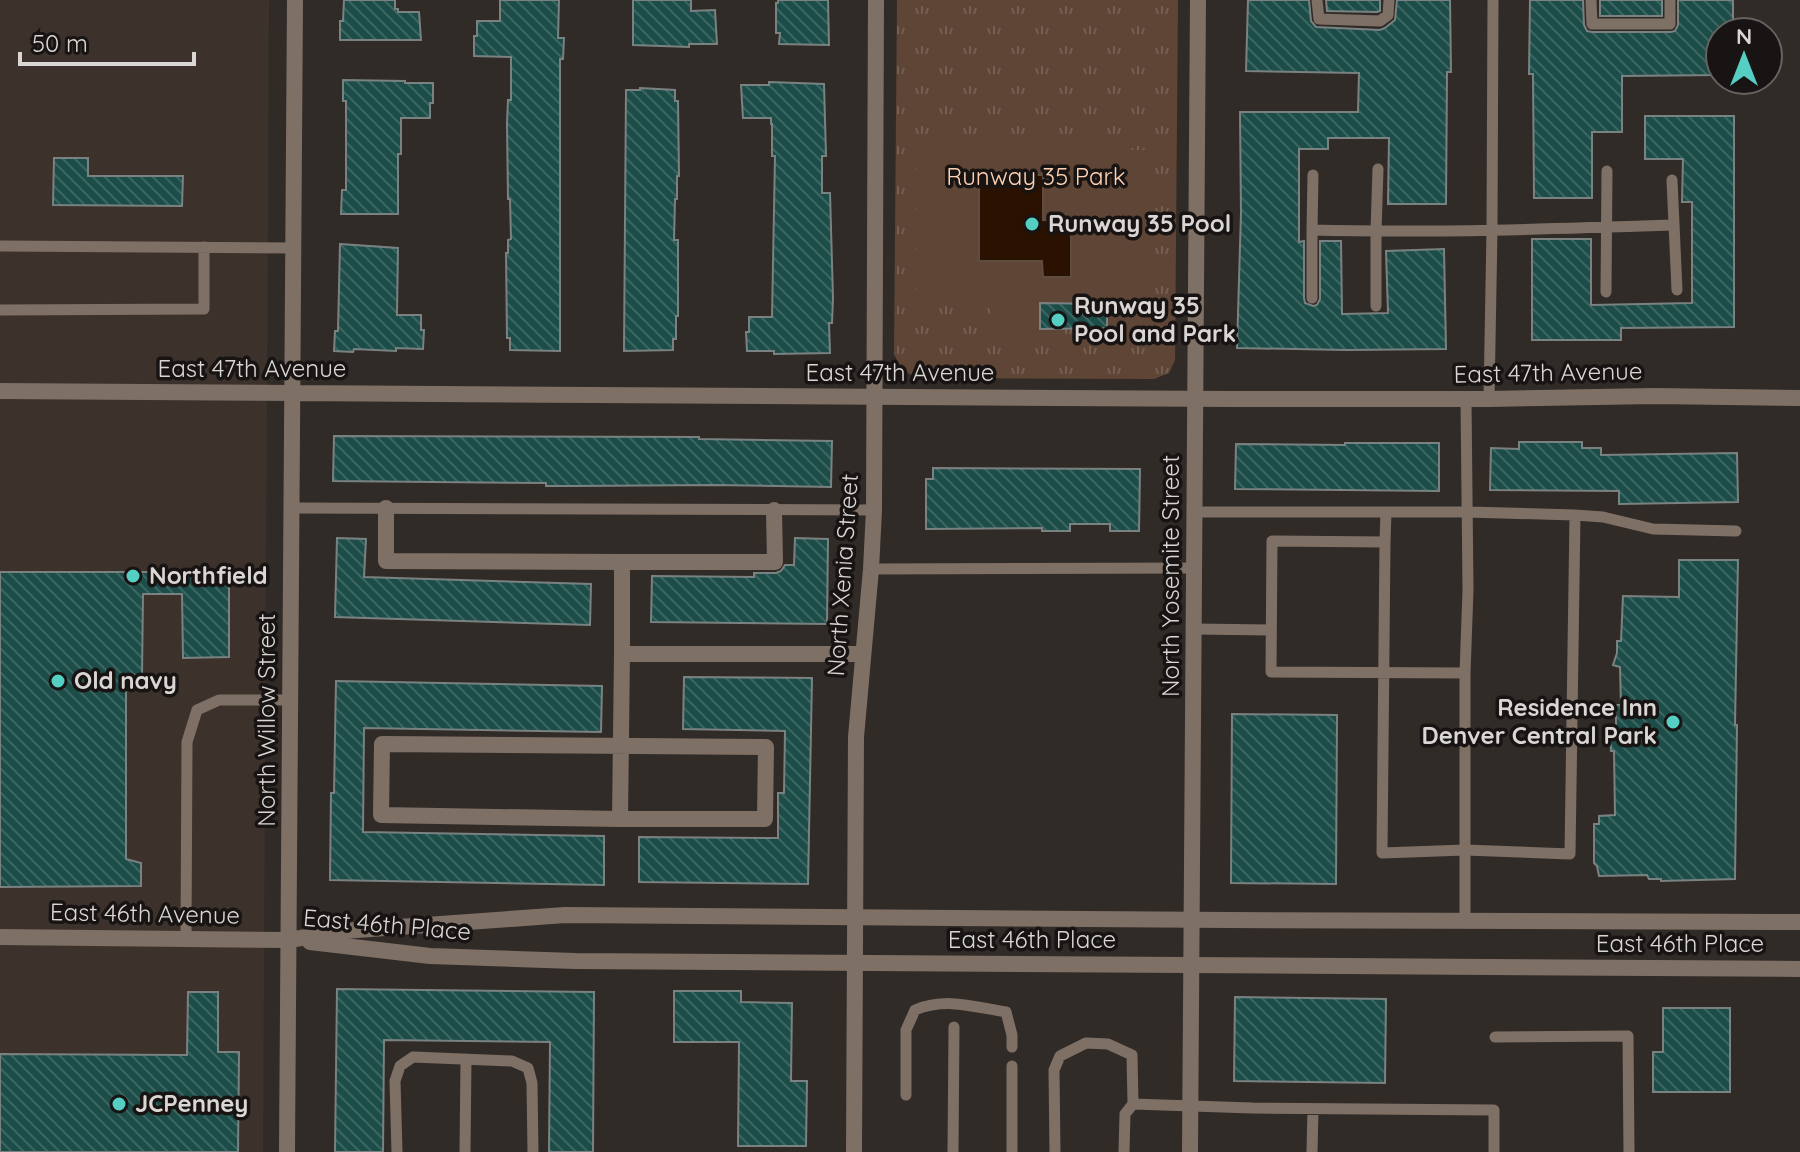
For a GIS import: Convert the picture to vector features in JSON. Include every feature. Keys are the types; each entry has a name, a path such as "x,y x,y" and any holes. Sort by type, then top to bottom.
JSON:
{"street":[{"name":"North Willow Street","path":"287,1152 295,0"},
{"name":"North Xenia Street","path":"854,1152 856,737 874,510 876,0"},
{"name":"North Yosemite Street","path":"1190,1152 1198,0"},
{"name":"East 47th Avenue","path":"0,391 874,397 1800,398"},
{"path":"386,508 386,561 775,562 774,510"},
{"path":"620,819 622,562"},
{"path":"622,654 863,654"},
{"path":"382,744 766,747 765,819 620,819 381,815 382,744"},
{"name":"East 46th Place","path":"289,940 343,931 565,915 1800,922"},
{"name":"East 46th Avenue","path":"0,937 289,940"},
{"name":"East 46th Place","path":"289,940 430,956 575,961 1800,969"}],"lane":[{"path":"1317,0 1319,19 1366,21 1385,19 1389,0"},
{"path":"1489,399 1493,0"},
{"path":"1591,0 1592,24 1670,24 1670,0"},
{"path":"1376,306 1378,169"},
{"path":"1606,292 1607,171"},
{"path":"1312,298 1313,175"},
{"path":"1672,180 1677,290"},
{"path":"1312,230 1674,225"},
{"path":"0,246 293,248"},
{"path":"0,310 204,309 204,247"},
{"path":"1465,921 1466,399"},
{"path":"292,508 874,510"},
{"path":"1195,512 1575,515 1603,517 1653,529 1736,531"},
{"path":"1386,512 1382,853 1465,850 1570,854 1575,515"},
{"path":"1385,542 1272,541 1271,672 1465,673"},
{"path":"871,569 1195,568"},
{"path":"1195,629 1271,630"},
{"path":"186,938 187,742 197,710 219,700 291,700"},
{"path":"906,1095 906,1030 915,1010 931,1004 951,1003 1006,1012 1012,1047"},
{"path":"953,1152 954,1027"},
{"path":"1495,1037 1628,1036 1629,1152"},
{"path":"1055,1152 1054,1070 1060,1056 1086,1043 1108,1044 1132,1055 1133,1104 1125,1114 1124,1152"},
{"path":"397,1152 395,1081 400,1066 413,1057 512,1061 528,1068 532,1083 533,1152"},
{"path":"465,1152 466,1059"},
{"path":"1012,1066 1012,1152"},
{"path":"1133,1104 1494,1110 1494,1152"},
{"path":"1312,1152 1313,1109"}],"shaded area":[{"name":"Northfield","path":"0,0 269,0 263,1152 0,1152"},
{"name":"Runway 35 Pool","path":"979,175 1043,175 1043,220 1071,221 1071,277 1043,277 1042,261 979,261"}],"green space":[{"name":"Runway 35 Park","path":"897,0 1178,0 1175,360 1169,373 1154,379 917,378 901,369 894,354"},
{"name":"Runway 35 Pool","path":"916,143 1106,143 1107,150 1148,150 1147,304 1107,304 1107,328 1064,328 1064,339 990,338 990,299 916,299"}],"building":[{"path":"344,0 395,0 398,12 419,12 421,40 340,40"},
{"path":"500,0 559,0 558,38 564,38 563,59 560,59 560,351 510,350 510,338 507,338 506,253 508,240 511,239 507,123 508,100 511,100 511,57 474,56 477,21 500,21"},
{"path":"633,0 691,0 691,11 715,10 717,44 689,44 689,47 633,45"},
{"path":"778,0 828,0 829,45 779,44 780,33 776,33"},
{"path":"1248,0 1309,0 1311,21 1316,27 1380,30 1395,20 1397,0 1450,0 1451,72 1447,72 1446,204 1388,204 1389,138 1328,138 1328,149 1299,149 1299,242 1304,241 1305,303 1317,305 1320,299 1320,241 1341,241 1342,314 1388,313 1386,251 1444,249 1446,349 1237,348 1240,112 1358,112 1359,73 1246,71"},
{"path":"1326,0 1380,0 1380,11 1327,11"},
{"path":"1530,0 1583,0 1587,31 1671,32 1678,25 1678,0 1733,0 1733,16 1704,16 1704,75 1622,76 1622,132 1592,132 1592,198 1534,198 1533,74 1529,74"},
{"path":"1600,0 1662,0 1662,16 1600,16"},
{"path":"343,80 433,83 430,118 401,118 398,214 341,214 342,190 346,190 346,101 343,101"},
{"path":"769,82 824,84 826,156 822,156 822,193 830,193 833,298 832,323 829,323 830,353 747,351 749,317 772,317 775,156 772,156 771,118 743,118 741,85 769,85"},
{"path":"626,90 675,90 675,101 678,101 679,176 674,240 678,240 678,316 673,350 624,351"},
{"path":"1645,116 1734,116 1734,327 1621,328 1621,340 1532,340 1532,239 1591,239 1591,305 1692,303 1692,202 1682,202 1683,159 1645,159"},
{"path":"54,158 88,158 88,176 183,176 182,206 53,205"},
{"path":"340,244 398,248 397,315 421,315 423,349 334,351 335,331 338,331"},
{"name":"Runway 35 Pool and Park","path":"1040,303 1107,304 1107,328 1040,329"},
{"path":"334,436 699,437 832,441 831,487 546,486 546,483 333,481"},
{"path":"1519,442 1582,442 1582,448 1601,448 1601,455 1737,453 1738,502 1619,504 1619,491 1490,490 1491,448 1519,449"},
{"path":"1439,443 1439,491 1235,489 1236,444"},
{"path":"933,468 1140,469 1139,531 1110,531 1110,524 1070,524 1070,531 1042,531 1042,528 926,529 926,479 933,479"},
{"path":"337,538 366,539 364,577 591,584 590,625 335,617"},
{"path":"795,538 828,539 827,624 651,622 652,576 754,577 754,573 776,573 785,565 794,565"},
{"name":"Residence Inn Denver Central Park","path":"1679,560 1738,560 1735,879 1661,881 1649,879 1647,875 1599,876 1594,863 1594,824 1599,824 1599,816 1615,815 1614,751 1611,751 1610,730 1616,730 1616,705 1621,705 1620,667 1613,665 1617,641 1621,641 1623,596 1679,597"},
{"path":"0,572 229,572 229,657 183,658 182,594 143,594 142,675 126,675 126,859 141,863 141,886 0,887"},
{"path":"684,677 812,678 808,884 639,882 639,837 778,838 778,793 784,793 785,731 683,729"},
{"path":"336,681 602,686 601,732 364,728 363,832 604,836 604,885 330,880"},
{"path":"1232,714 1337,715 1336,884 1231,883"},
{"path":"337,989 594,992 593,1152 549,1152 550,1042 384,1040 383,1152 335,1152"},
{"path":"674,991 741,991 741,1002 792,1003 791,1081 807,1081 806,1146 738,1146 739,1042 674,1042"},
{"name":"JCPenney","path":"188,992 218,992 218,1052 239,1052 238,1152 0,1152 0,1054 187,1055"},
{"path":"1235,997 1386,999 1385,1083 1234,1081"},
{"path":"1663,1008 1730,1008 1730,1092 1653,1092 1653,1052 1663,1052"}],"place":[{"name":"Runway 35 Pool","path":"1032,224"},
{"name":"Runway 35 Pool and Park","path":"1058,320"},
{"name":"Northfield","path":"133,576"},
{"name":"Old navy","path":"58,681"},
{"name":"Residence Inn Denver Central Park","path":"1673,722"},
{"name":"JCPenney","path":"119,1104"}]}
